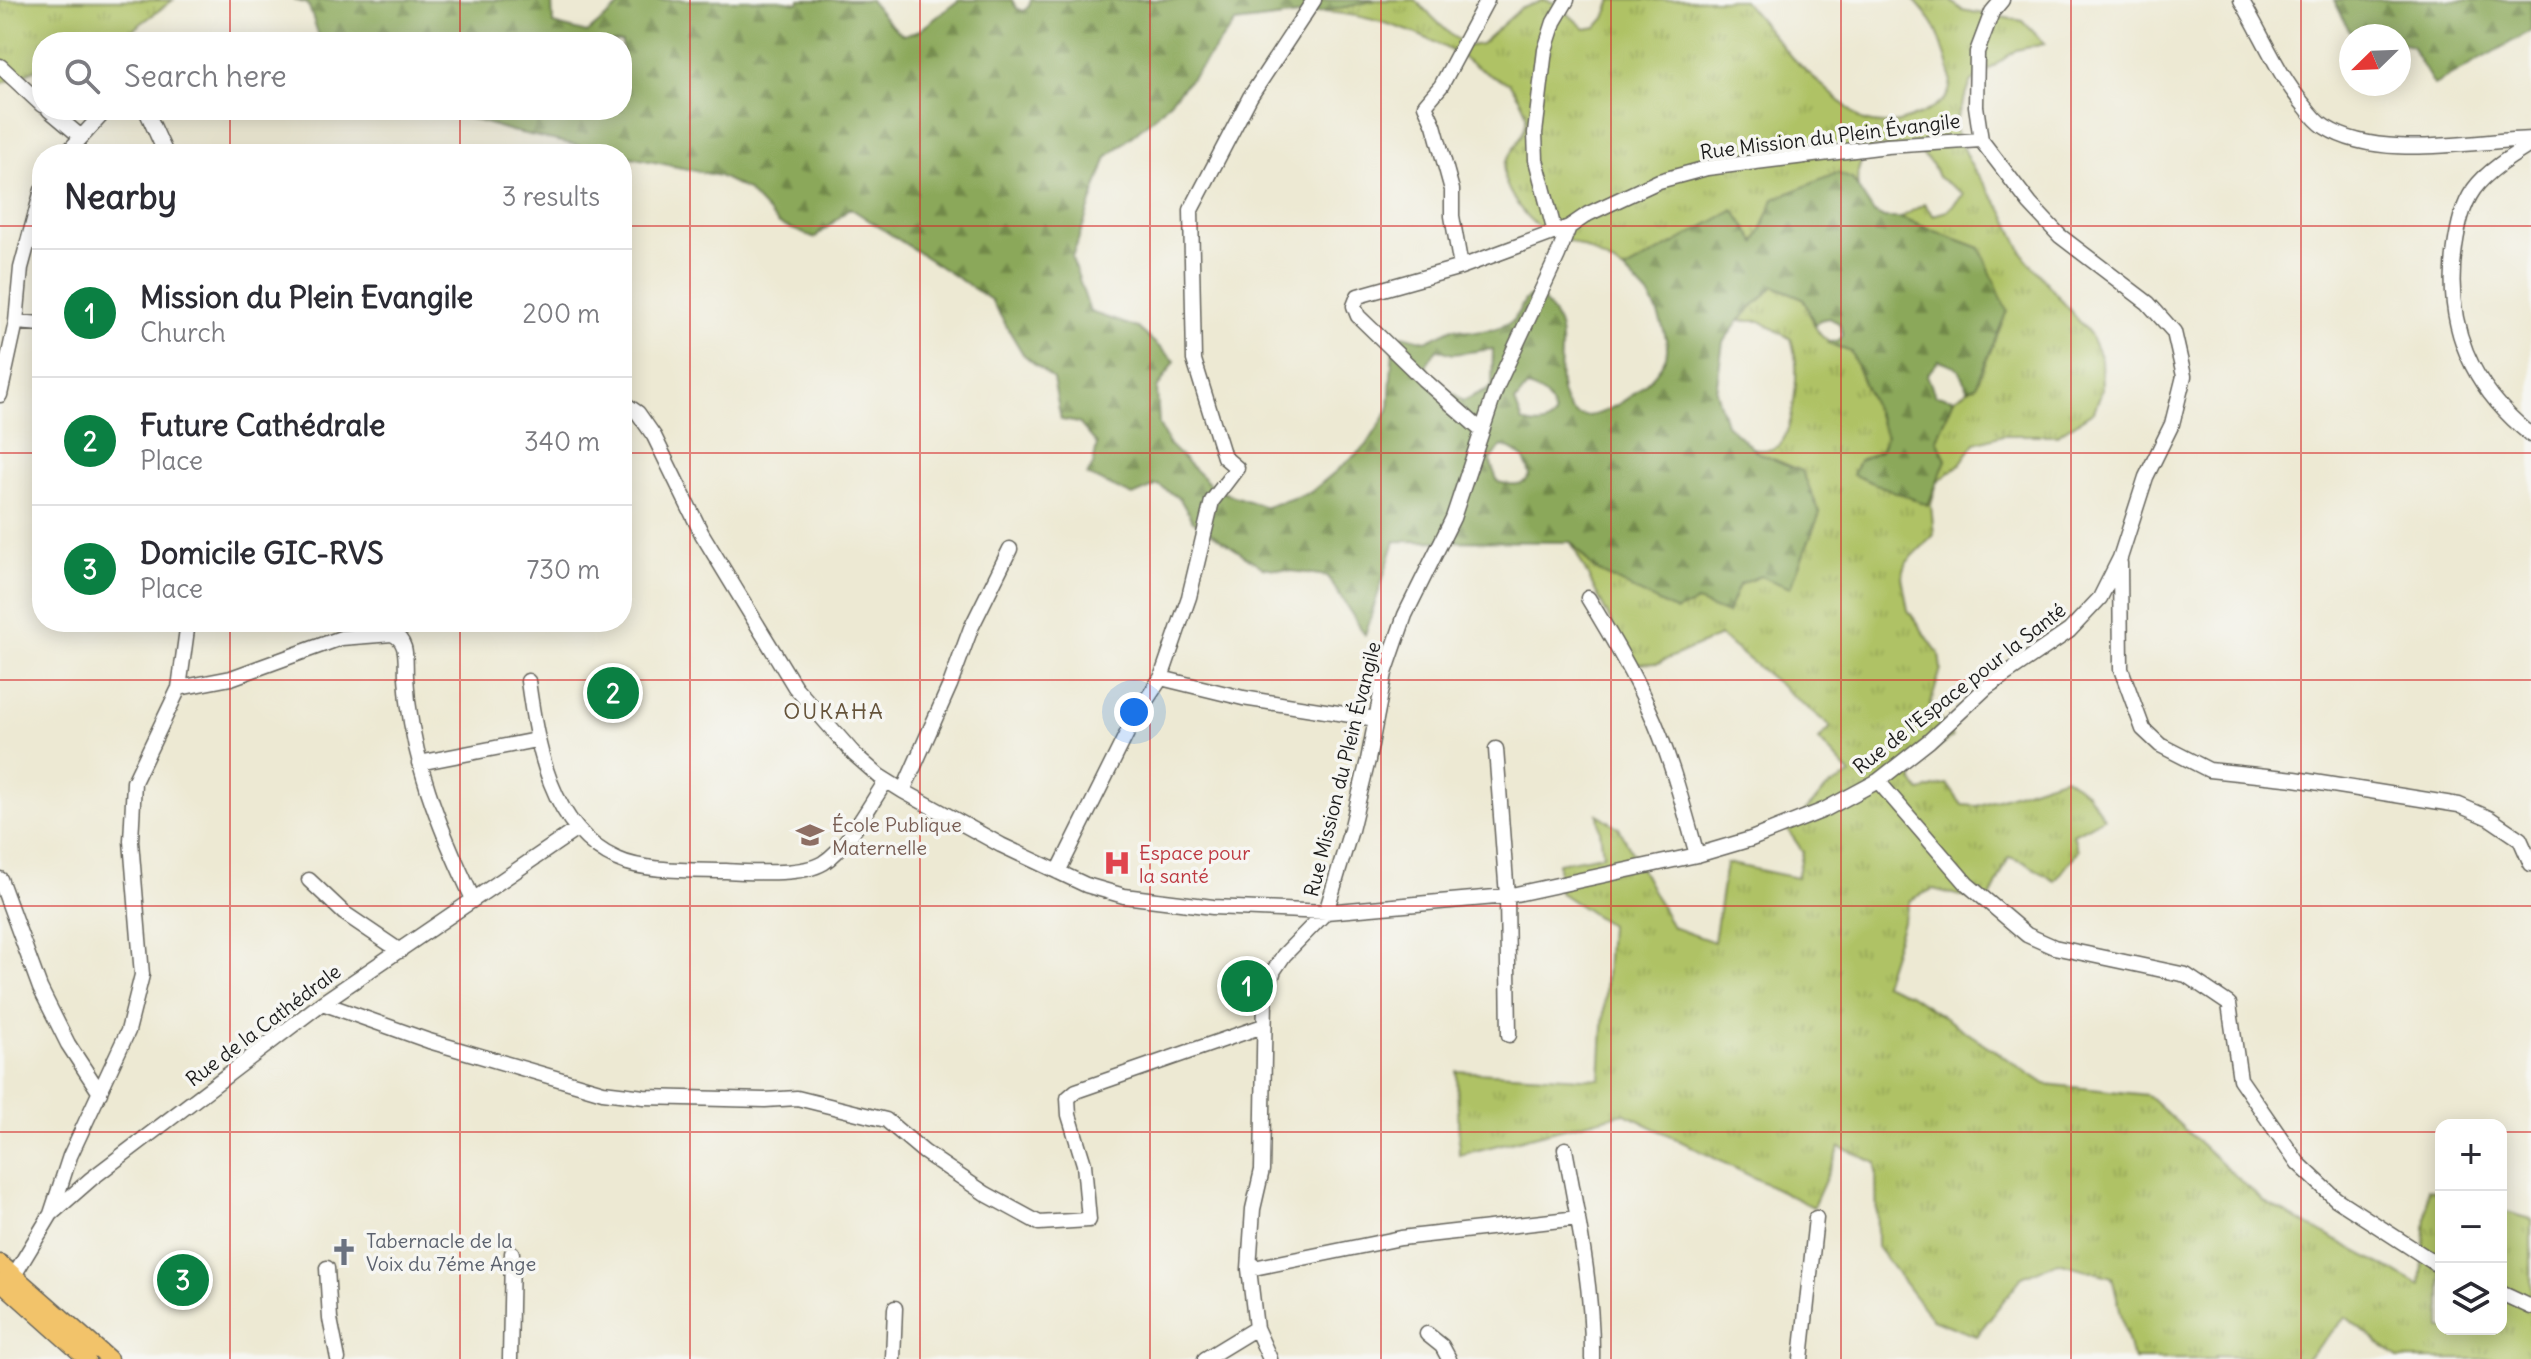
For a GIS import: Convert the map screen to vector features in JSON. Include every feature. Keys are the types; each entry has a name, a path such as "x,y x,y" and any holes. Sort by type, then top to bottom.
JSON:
{"main road":[{"path":"5,1277 87,1359"},
{"path":"5,1277 109,1359"}],"street":[{"path":"1058,872 1135,717 1161,678 1189,597 1212,501 1237,468 1224,457 1194,360 1191,210 1250,97 1314,0"},
{"path":"1461,267 1452,216 1452,190 1434,125 1425,105 1441,86 1487,0"},
{"path":"1482,431 1374,333 1358,316 1354,306 1358,296 1368,292 1461,267 1562,230 1536,160 1535,133 1545,50 1554,22 1567,0"},
{"path":"1981,140 1976,106 1977,52 1992,12 2002,0"},
{"path":"2241,0 2302,103 2324,127 2369,143 2394,145 2531,142"},
{"path":"0,66 32,96"},
{"path":"61,120 80,136"},
{"path":"74,144 96,120"},
{"path":"151,120 161,144"},
{"name":"Rue Mission du Plein Évangile","path":"1270,1359 1256,1328 1249,1269 1253,1209 1262,1170 1265,997 1274,970 1292,946 1326,912 1351,830 1385,673 1405,615 1453,518 1497,386 1558,255 1562,230 1588,214 1659,181 1707,168 1887,146 1981,140"},
{"name":"Rue de l'Espace pour la Santé","path":"632,409 654,436 702,534 795,687 855,755 903,791 1001,845 1086,885 1124,896 1213,907 1326,912 1507,896 1697,855 1751,839 1795,822 1878,781 1929,741 1987,687 2069,631 2100,598 2120,558 2146,477 2172,424 2184,376 2174,332 2148,303 2060,236 2030,204 1981,140"},
{"path":"2531,142 2474,189 2459,221 2452,267 2452,301 2459,340 2476,374 2499,405 2531,435"},
{"path":"0,395 16,322 21,268 32,227"},
{"path":"16,322 32,323"},
{"path":"903,791 950,685 971,628 1010,549"},
{"path":"2120,558 2121,669 2143,729 2160,745 2209,770 2295,779 2459,805 2489,818 2520,839 2531,864"},
{"path":"1588,598 1618,647 1649,709 1681,796 1697,855"},
{"path":"51,1214 70,1156 128,1031 142,975 131,841 134,782 179,688 187,632"},
{"path":"179,688 231,678 341,638 392,634 401,639 405,646 407,707 419,763 447,845 473,899"},
{"path":"1161,678 1243,698 1376,719"},
{"path":"528,681 536,740 553,791 577,829 592,844 618,861 666,869 759,872 820,865 836,852 886,781"},
{"path":"419,763 536,740"},
{"path":"1496,749 1507,896 1509,1035"},
{"path":"1878,781 1967,884 2027,935 2054,947 2186,975 2229,1004 2240,1079 2298,1163 2336,1199 2435,1263"},
{"name":"Rue de la Cathédrale","path":"5,1277 51,1214 103,1170 322,1003 577,829"},
{"path":"0,879 40,988 68,1044 100,1093"},
{"path":"309,880 344,913 400,951"},
{"path":"322,1003 429,1041 603,1092 644,1097 797,1098 886,1120 924,1152 973,1186 1039,1223 1089,1220 1084,1164 1069,1115 1068,1098 1076,1091 1263,1026"},
{"path":"1565,1149 1593,1321 1592,1359"},
{"path":"1249,1269 1401,1238 1578,1218"},
{"path":"1801,1359 1816,1218"},
{"path":"510,1359 512,1253"},
{"path":"327,1268 330,1319 338,1359"},
{"path":"2507,1296 2531,1307"},
{"path":"893,1359 895,1308"},
{"path":"1205,1359 1256,1328"},
{"path":"1427,1334 1442,1346 1449,1359"}],"green space":[{"path":"0,0 173,0 130,32 32,32 32,71 0,84"},
{"path":"294,0 552,0 553,24 583,32 318,32 308,4"},
{"path":"627,0 779,0 798,3 799,0 870,0 903,35 920,30 959,0 1012,0 1017,9 1024,11 1031,0 1376,0 1323,12 1235,23 1196,73 1158,114 1107,157 1072,258 1090,312 1138,328 1175,361 1157,389 1159,425 1169,445 1216,490 1266,507 1311,492 1367,445 1389,410 1393,346 1403,335 1426,341 1453,328 1475,332 1496,329 1513,321 1525,300 1537,292 1558,323 1561,388 1569,408 1579,415 1593,415 1626,400 1664,361 1667,344 1653,303 1624,271 1734,210 1756,243 1774,199 1837,173 1852,179 1874,213 1884,218 1900,218 1980,248 2007,311 1976,386 1967,389 1958,370 1939,360 1927,375 1935,395 1954,398 1937,439 1946,460 1928,505 1853,475 1859,460 1880,451 1886,436 1851,352 1828,343 1839,340 1843,335 1839,323 1829,318 1815,325 1803,298 1774,286 1739,321 1723,342 1716,391 1726,424 1758,453 1802,471 1820,513 1790,588 1760,576 1739,585 1727,614 1697,602 1676,611 1595,570 1571,542 1395,541 1365,635 1327,576 1262,567 1192,520 1180,499 1158,485 1133,496 1087,475 1093,465 1097,444 1079,423 1061,420 1053,379 1023,354 991,300 850,208 815,238 779,224 747,190 719,176 632,157 632,144 571,144 476,120 632,120 632,32 588,32","holes":["1437,349 1453,354 1493,349 1492,387 1463,401 1437,381 1426,365","1527,387 1542,394 1551,405 1555,416 1548,422 1540,425 1523,422 1515,402","1502,446 1518,453 1524,460 1530,476 1527,480 1520,484 1498,482 1490,461"]},
{"path":"1376,0 1415,0 1452,36 1469,46 1481,44 1520,9 1544,0 1556,3 1585,29 1597,27 1605,18 1612,0 1743,0 1792,58 1861,120 1882,124 1903,121 1928,111 1944,99 1951,85 1949,66 1937,30 1914,0 1949,0 1962,10 2023,21 2045,44 2016,50 1971,83 1953,126 1969,162 2005,214 2025,257 2090,334 2101,359 2102,390 2094,411 2057,435 2003,435 1975,443 1960,464 1937,483 1931,505 1934,535 1907,562 1902,577 1908,610 1939,654 1941,669 1930,706 1953,737 1913,764 1913,782 1920,791 1947,784 1962,805 1977,806 2065,777 2087,793 2104,818 2073,834 2078,851 2055,881 2024,862 2009,857 1988,903 1933,889 1910,900 1883,984 1909,994 2045,1084 2147,1095 2263,1201 2421,1286 2428,1189 2435,1191 2435,1335 2507,1335 2507,1212 2531,1219 2531,1359 2399,1359 2346,1317 2306,1359 2215,1356 2215,1359 2134,1359 2112,1277 2058,1262 2022,1277 1976,1336 1932,1319 1877,1247 1876,1163 1840,1147 1813,1207 1624,1113 1459,1155 1457,1071 1600,1079 1609,925 1559,892 1558,863 1603,855 1598,814 1619,828 1672,927 1714,942 1726,863 1797,878 1803,852 1788,830 1827,788 1851,775 1819,740 1831,727 1720,636 1658,663 1632,664 1571,542 1595,570 1739,585 1760,576 1802,471 1758,453 1753,448 1772,449 1783,440 1791,420 1795,395 1796,361 1791,339 1760,321 1739,321 1774,286 1803,298 1823,338 1851,352 1886,436 1880,451 1927,505 1946,460 1937,439 1954,398 1976,386 1980,248 1900,218 1924,204 1933,215 1947,211 1964,194 1938,177 1933,165 1916,149 1874,146 1860,165 1858,188 1852,179 1756,244 1734,210 1624,271 1587,249 1541,229 1513,198 1504,169 1522,134 1526,116 1509,83 1411,32 1376,20 1323,12"},
{"path":"2334,0 2531,0 2531,31 2434,85 2411,46 2411,24 2346,24"}],"place":[{"name":"Future Cathédrale","path":"613,693"},
{"name":"École Publique Maternelle","path":"810,835"},
{"name":"Espace pour la santé","path":"1117,863"},
{"name":"Mission du Plein Evangile","path":"1247,986"},
{"name":"Tabernacle de la Voix du 7éme Ange","path":"344,1252"},
{"name":"Domicile GIC-RVS","path":"183,1280"}],"district":[{"name":"OUKAHA","path":"834,711"}]}
